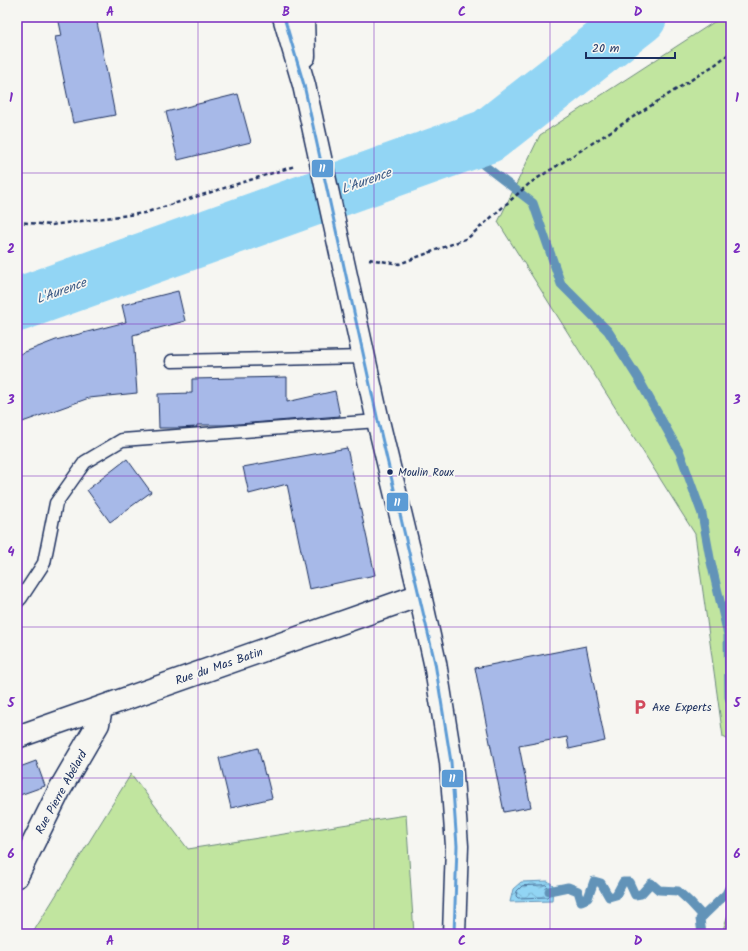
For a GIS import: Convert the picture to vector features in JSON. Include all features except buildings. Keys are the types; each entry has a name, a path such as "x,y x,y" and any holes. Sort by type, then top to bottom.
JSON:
{"main road":[{"path":"284,17 304,85 378,421 435,663 451,762 457,846 454,934"},
{"path":"303,17 304,85"},
{"name":"Rue du Mas Batin","path":"17,737 420,595"},
{"name":"Rue Pierre Abélard","path":"17,876 60,789 98,724 101,708"}],"lane":[{"path":"172,361 365,357"},
{"path":"17,602 44,563 56,502 85,462 122,440 378,421"}],"path":[{"path":"341,254 399,264 468,238 530,183 716,64 731,52"},
{"path":"17,222 52,225 144,212 321,163"}],"green space":[{"path":"731,19 731,741 723,737 695,534 498,222 540,135 714,22"},
{"path":"131,774 188,849 406,815 414,934 32,934"},
{"path":"731,905 731,934 723,934 723,930"}],"water":[{"path":"548,881 553,885 552,901 510,902 513,889 521,882"}],"waterway":[{"name":"L'Aurence","path":"17,305 488,136 640,17"},
{"path":"459,146 533,203 561,284 608,331 638,378 680,453 702,514 710,558 728,635 729,697 731,703"},
{"path":"549,891 568,887 578,891 581,901 588,898 594,881 601,883 609,897 616,895 623,882 629,882 635,895 641,894 651,883 659,890 678,891 703,916"},
{"path":"702,934 700,919 726,894 731,884"}],"transit line":[{"name":"11","path":"284,17 304,85 378,421 435,663 451,762 457,846 454,934"}],"place":[{"name":"Moulin Roux","path":"390,472"},
{"name":"Axe Experts","path":"640,707"}]}
